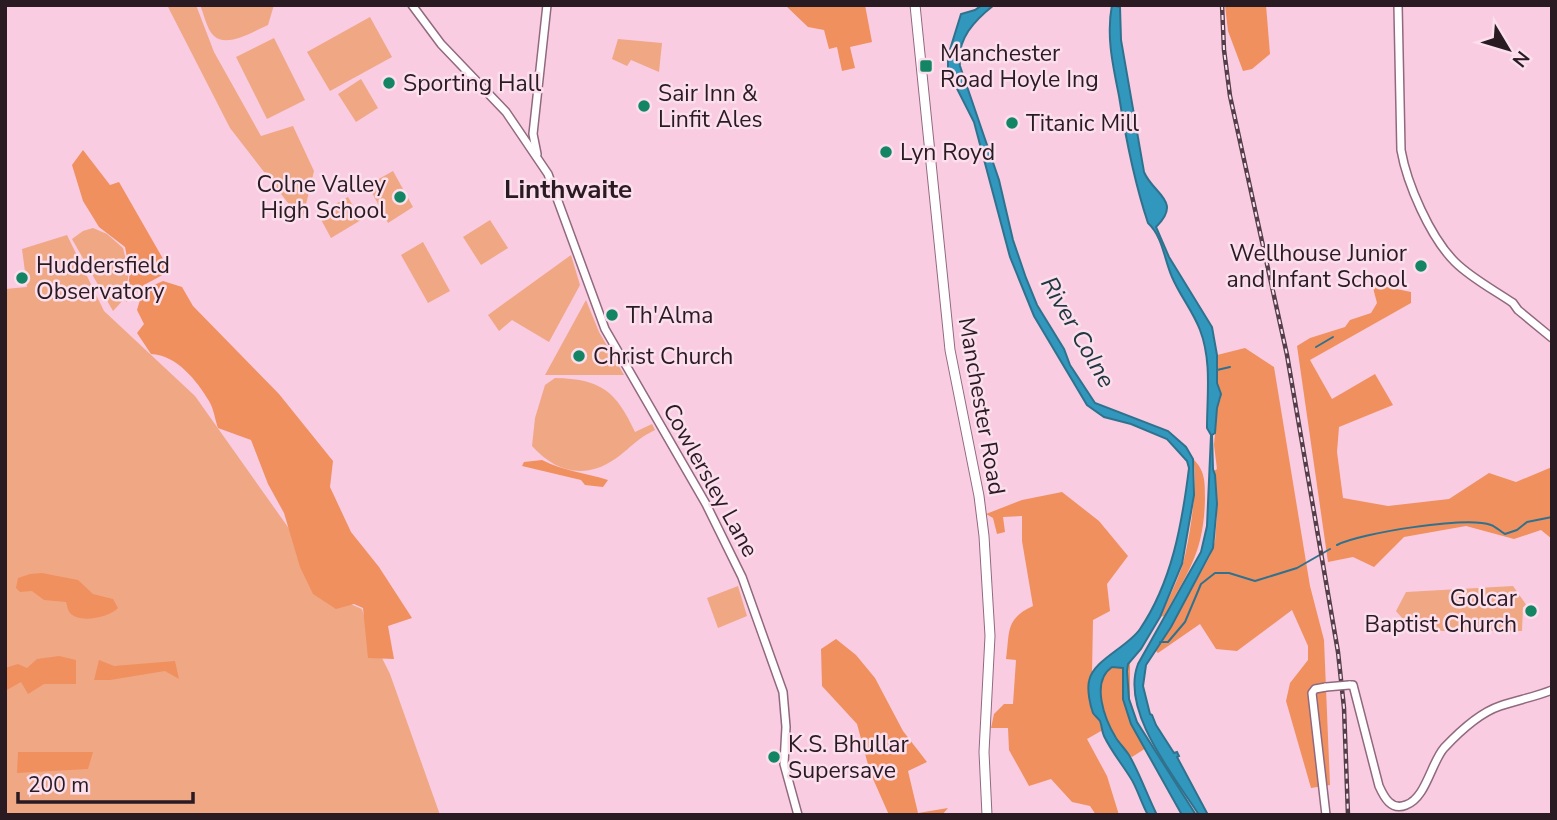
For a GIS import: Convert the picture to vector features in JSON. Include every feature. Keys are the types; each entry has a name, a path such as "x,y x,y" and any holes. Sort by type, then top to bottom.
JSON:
{"main road":[{"name":"Manchester Road","path":"915,5 950,350 979,496 984,536 990,636 984,752 987,815"}],"street":[{"name":"Cowlersley Lane","path":"412,5 441,44 506,111 555,189 604,329 706,504 742,577 783,692 786,727 784,764 798,815"},
{"path":"537,158 533,134 547,5"},
{"path":"1398,5 1401,150 1404,169 1416,199 1447,253 1464,270 1513,303 1552,338"},
{"path":"1326,815 1312,693 1315,689 1351,685 1379,786 1385,799 1393,806 1402,807 1412,803 1443,750 1486,712 1552,690"}],"shaded area":[{"path":"167,5 196,5 214,52 261,136 293,126 314,171 302,221 230,128"},
{"path":"200,5 274,5 268,25 241,37 226,40 214,36"},
{"path":"785,5 865,5 872,42 850,47 855,68 842,71 837,47 829,49 824,30 808,27"},
{"path":"1225,5 1266,5 1270,54 1252,69 1243,71 1228,31"},
{"path":"370,17 392,57 330,91 307,52"},
{"path":"274,38 305,100 267,119 236,57"},
{"path":"618,39 662,43 659,72 631,60 627,66 612,59"},
{"path":"361,79 378,108 356,122 338,94"},
{"path":"83,150 110,185 119,182 170,271 144,285 126,302 130,272 125,247 99,227 83,201 72,165"},
{"path":"393,171 413,207 388,223 368,185"},
{"path":"348,197 361,220 331,238 318,214"},
{"path":"490,220 508,248 481,265 463,237"},
{"path":"93,228 107,234 123,248 129,272 125,298 113,311 72,239"},
{"path":"67,235 104,311 195,396 290,530 325,593 362,609 369,632 390,674 440,815 5,815 5,289 27,287 22,249"},
{"path":"423,242 450,291 428,303 401,255"},
{"path":"571,255 580,285 549,342 512,320 499,331 488,315"},
{"path":"163,281 182,287 193,306 279,394 333,461 330,487 351,532 379,567 412,618 388,626 394,659 368,658 363,608 354,604 336,609 313,594 300,567 284,513 268,484 251,440 218,428 211,404 192,378 178,364 160,355 151,354 137,333 144,324 137,310 143,290"},
{"path":"1372,284 1411,292 1411,303 1310,360 1332,399 1375,374 1393,405 1339,427 1337,452 1343,498 1388,506 1449,499 1489,473 1516,482 1552,467 1552,539 1541,530 1514,539 1466,526 1404,537 1374,567 1353,557 1328,562 1297,346 1310,338 1345,327 1350,320 1371,313 1377,303"},
{"path":"586,300 599,332 624,375 545,375"},
{"path":"1245,348 1274,367 1310,586 1324,640 1330,785 1311,788 1286,701 1290,683 1308,660 1308,646 1292,610 1237,651 1216,649 1200,624 1158,653 1155,650 1171,627 1210,556 1215,541 1217,514 1214,471 1217,469 1214,445 1217,408 1221,398 1217,383 1217,355"},
{"path":"555,378 596,385 621,406 635,432 652,424 655,430 604,466 582,471 560,467 550,462 532,446 535,418 545,385"},
{"path":"1193,459 1200,467 1204,482 1202,533 1188,573 1164,616 1160,617 1180,573 1188,544 1194,497"},
{"path":"542,460 608,480 603,487 585,485 581,480 522,466 524,462"},
{"path":"1062,492 1099,521 1128,556 1107,584 1110,611 1093,620 1092,674 1130,661 1130,699 1146,748 1132,757 1101,731 1087,739 1107,776 1119,815 1096,815 1090,806 1072,802 1051,779 1029,786 1009,750 1008,728 991,728 994,714 1004,704 1013,704 1016,660 1006,659 1010,627 1018,616 1033,606 1022,541 1022,516 1003,517 1005,532 997,534 993,518 986,514 1022,500"},
{"path":"42,573 78,580 93,594 113,599 118,608 102,616 81,618 70,613 66,602 44,600 32,591 20,592 16,588 18,578"},
{"path":"738,586 747,616 718,628 707,598"},
{"path":"1513,586 1527,606 1523,607 1522,631 1429,631 1402,618 1396,611 1406,592"},
{"path":"836,639 856,655 875,678 903,731 927,762 908,771 918,813 948,808 942,815 889,815 870,772 857,724 822,686 821,649"},
{"path":"59,656 76,660 76,684 44,684 28,694 21,682 5,691 5,668 18,664 27,668 37,659"},
{"path":"99,660 114,666 175,661 179,679 165,671 94,680"},
{"path":"18,752 93,752 88,769 17,773"}],"water":[{"path":"982,5 994,5 968,31 961,47 960,66 999,180 1013,240 1037,305 1064,349 1070,365 1095,403 1168,431 1186,447 1193,459 1194,495 1182,564 1160,617 1141,649 1128,664 1127,671 1129,699 1137,722 1196,815 1182,815 1131,724 1123,699 1123,668 1112,667 1105,674 1101,691 1104,712 1112,730 1133,762 1157,815 1148,815 1132,781 1107,742 1100,721 1093,713 1088,689 1092,673 1135,636 1160,592 1179,531 1189,468 1187,461 1167,439 1131,424 1104,417 1087,405 1034,316 1010,257 974,122 948,71 948,56 961,14"},
{"path":"1112,5 1120,7 1121,40 1144,172 1166,204 1164,218 1156,227 1169,257 1212,327 1217,355 1217,383 1221,394 1215,433 1212,435 1217,504 1213,548 1171,627 1146,665 1143,686 1150,714 1174,753 1177,752 1177,757 1208,815 1199,815 1164,762 1152,743 1136,702 1134,682 1138,664 1201,552 1207,526 1211,435 1207,428 1208,379 1204,342 1197,323 1172,277 1157,235 1148,223 1131,160 1111,51"}],"waterway":[{"path":"1316,347 1333,337"},
{"path":"1217,370 1230,367"},
{"path":"1337,545 1390,531 1438,524 1478,523 1491,525 1505,534 1517,530 1527,522 1552,517"},
{"path":"1160,642 1168,642 1185,622 1201,584 1215,573 1229,573 1255,581 1297,568 1330,549"}],"railway":[{"path":"1222,5 1230,96 1287,355 1338,652 1344,708 1348,815"}],"place":[{"name":"Manchester Road Hoyle Ing","path":"926,66"},
{"name":"Sporting Hall","path":"389,83"},
{"name":"Sair Inn & Linfit Ales","path":"644,106"},
{"name":"Titanic Mill","path":"1012,123"},
{"name":"Lyn Royd","path":"886,152"},
{"name":"Colne Valley High School","path":"400,197"},
{"name":"Wellhouse Junior and Infant School","path":"1421,266"},
{"name":"Huddersfield Observatory","path":"22,278"},
{"name":"Th'Alma","path":"612,315"},
{"name":"Christ Church","path":"579,356"},
{"name":"Golcar Baptist Church","path":"1531,611"},
{"name":"K.S. Bhullar Supersave","path":"774,757"}],"district":[{"name":"Linthwaite","path":"568,189"}],"water label":[{"name":"River Colne","path":"1078,332"}]}
